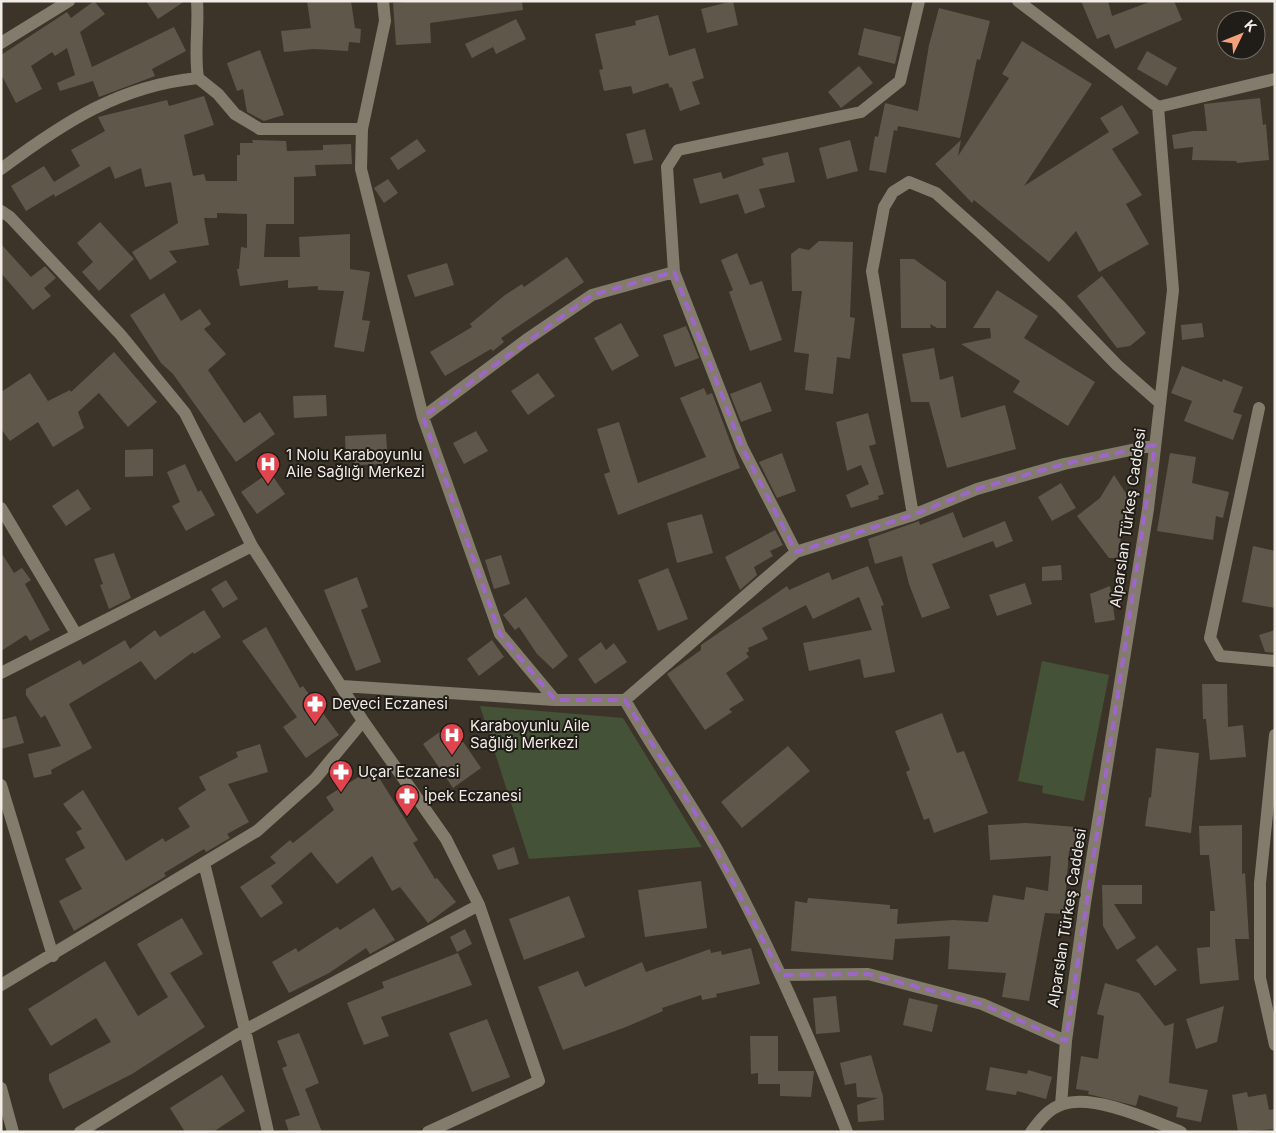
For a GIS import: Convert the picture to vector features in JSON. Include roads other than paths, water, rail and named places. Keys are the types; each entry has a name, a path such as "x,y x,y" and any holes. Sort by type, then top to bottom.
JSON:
{"street":[{"path":"1,43 69,1"},
{"path":"197,1 198,28 195,56 198,78 218,94 235,114 260,129 362,129"},
{"path":"383,1 385,21 362,129 361,169 424,417 500,634 555,700"},
{"path":"796,552 742,447 674,272 667,167 678,150 861,112 900,81 919,1"},
{"path":"1018,1 1158,107 1275,79"},
{"path":"1,169 33,145 119,95 166,81 198,78"},
{"name":"Alparslan Türkeş Caddesi","path":"1061,1105 1066,1041 1085,903 1128,644 1155,445 1173,290 1158,107"},
{"path":"913,515 872,271 884,207 893,192 909,182 936,194 983,235 1060,306 1117,365 1160,403"},
{"path":"1,211 10,217 120,334 185,413 252,546 363,721 446,839 479,905 539,1081 428,1132"},
{"path":"424,417 526,340 592,295 674,272"},
{"path":"1259,408 1210,638 1220,656 1275,662"},
{"path":"342,686 555,700 625,700 796,552 913,515 977,489 1064,464 1155,445"},
{"path":"1,508 76,634"},
{"path":"1,673 252,546"},
{"path":"625,700 650,745 706,830 781,975 816,1052 847,1132"},
{"path":"1,985 257,831 315,779 363,721"},
{"path":"1275,735 1260,884 1260,978 1275,1045"},
{"path":"1,785 52,956"},
{"path":"204,863 268,1132"},
{"path":"80,1132 245,1030 479,905"},
{"path":"781,975 868,974 982,1004 1066,1041"},
{"path":"1,1088 13,1132"},
{"path":"1032,1132 1044,1115 1061,1105 1074,1102 1097,1104 1140,1116 1181,1132"}],"place":[{"name":"1 Nolu Karaboyunlu Aile Sağlığı Merkezi","path":"268,485"},
{"name":"Deveci Eczanesi","path":"315,725"},
{"name":"Karaboyunlu Aile Sağlığı Merkezi","path":"452,756"},
{"name":"Uçar Eczanesi","path":"341,793"},
{"name":"İpek Eczanesi","path":"407,817"}]}
